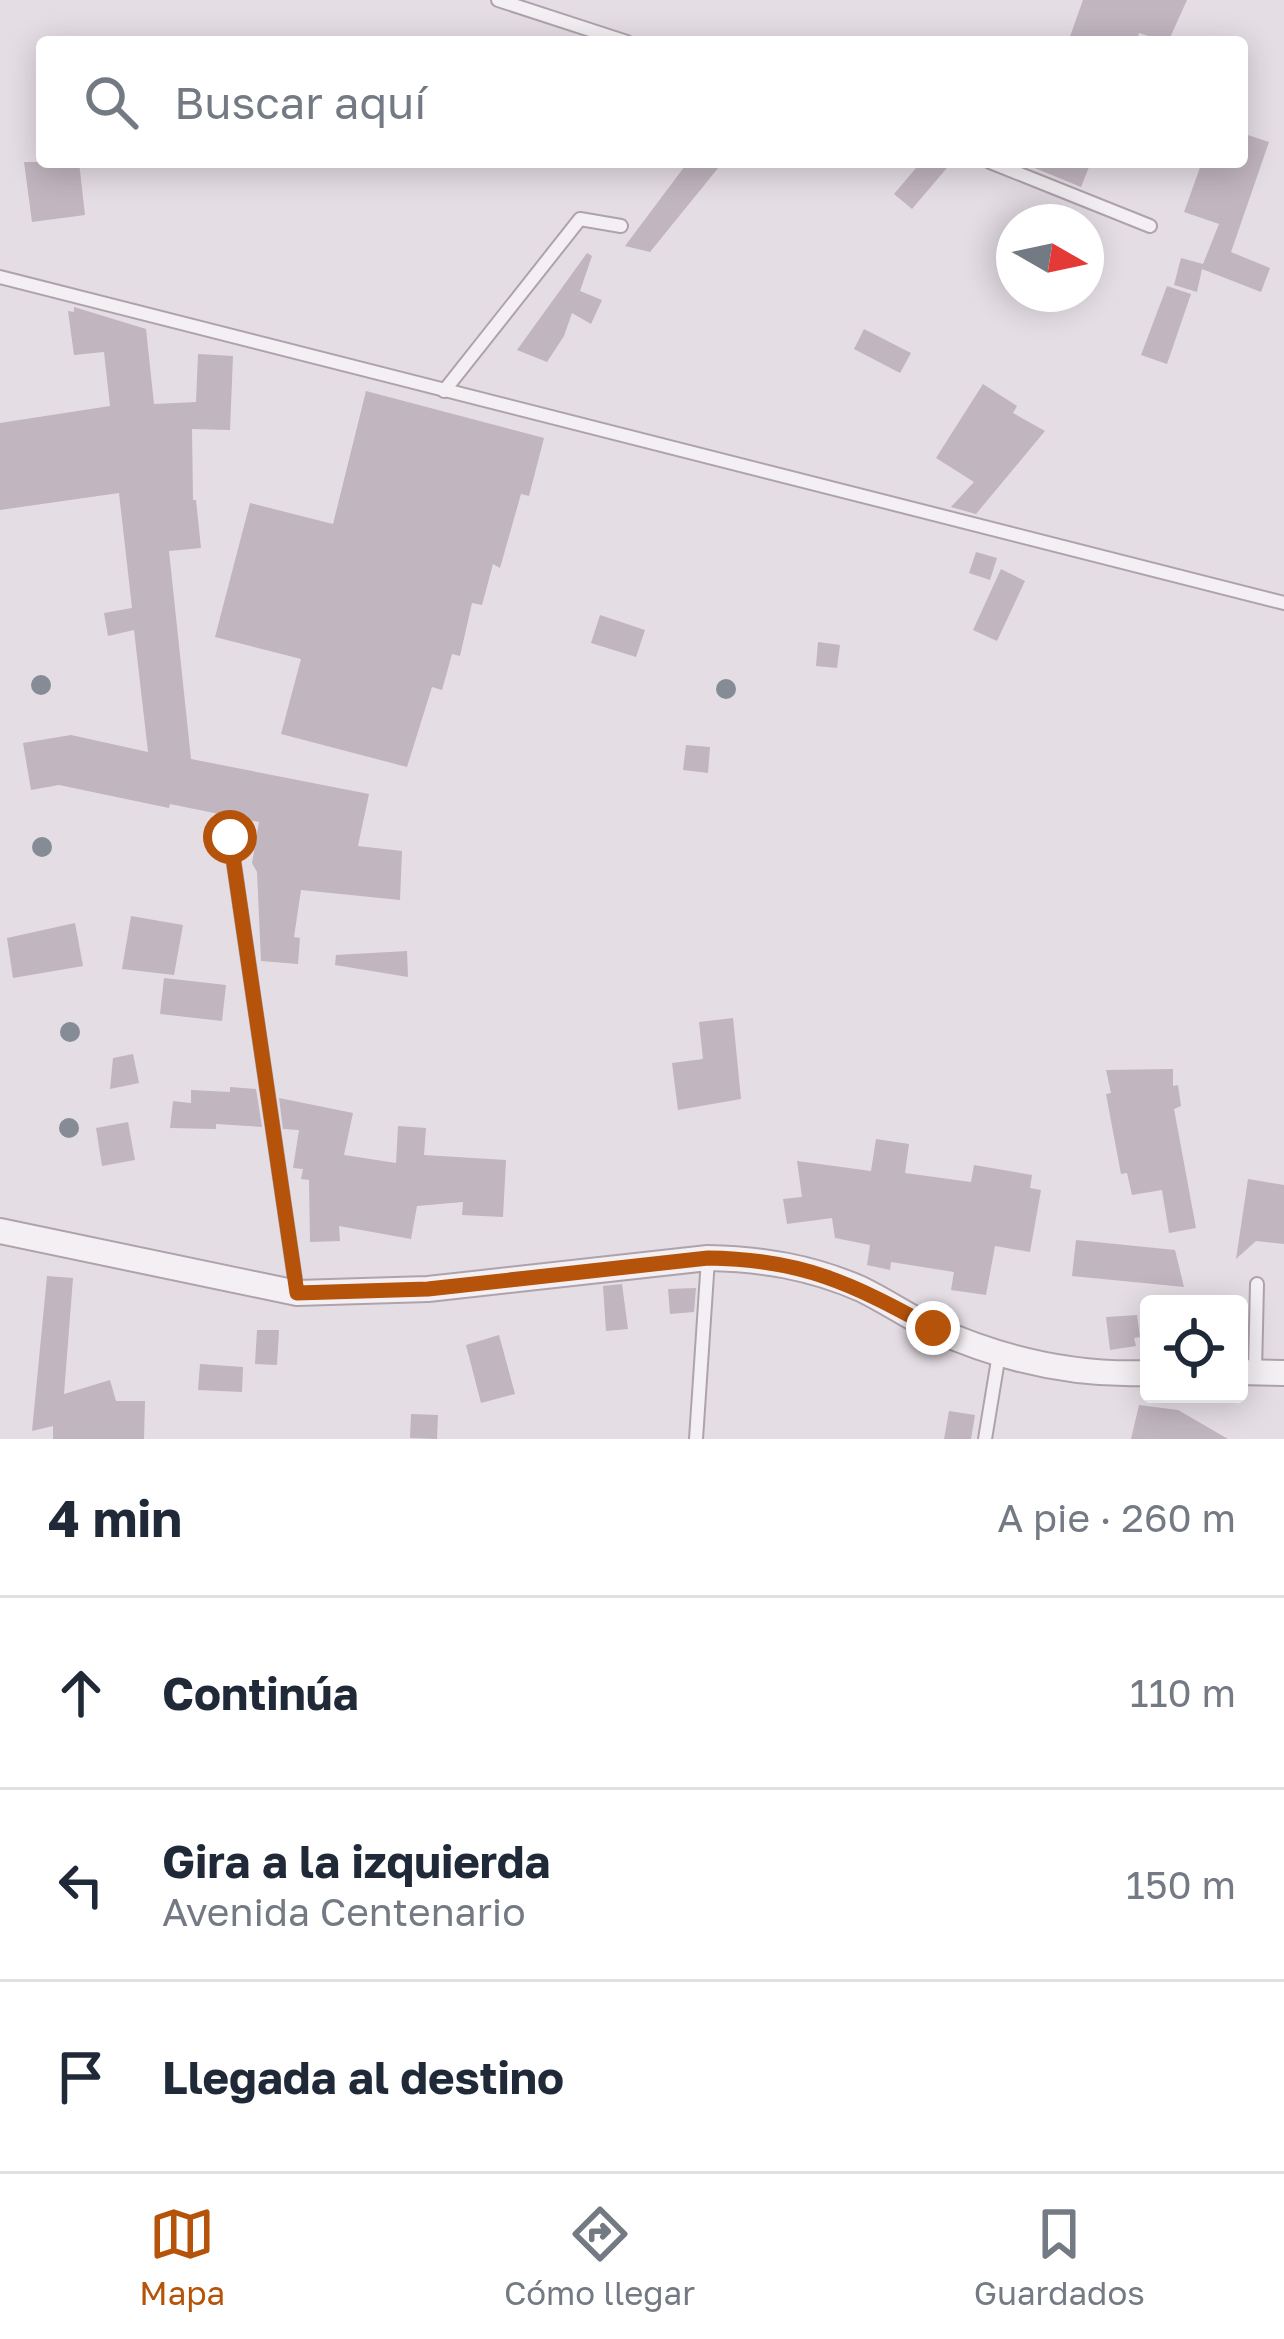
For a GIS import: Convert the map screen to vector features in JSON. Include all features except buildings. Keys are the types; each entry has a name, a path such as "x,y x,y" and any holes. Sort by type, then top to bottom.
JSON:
{"street":[{"path":"0,1231 297,1293 428,1289 708,1258 755,1258 815,1271 933,1328 999,1353 1046,1366 1140,1373"},
{"path":"1248,1371 1284,1373"}],"lane":[{"path":"498,0 609,36"},
{"path":"1005,168 1150,226"},
{"path":"444,391 580,219 621,226"},
{"path":"0,277 1284,603"},
{"path":"230,837 297,1293"},
{"path":"696,1439 708,1258"},
{"path":"1248,1363 1258,1284"},
{"path":"985,1439 999,1353"}],"route":[{"path":"230,837 297,1293 428,1289 708,1258 755,1258 815,1271 933,1328"}]}
